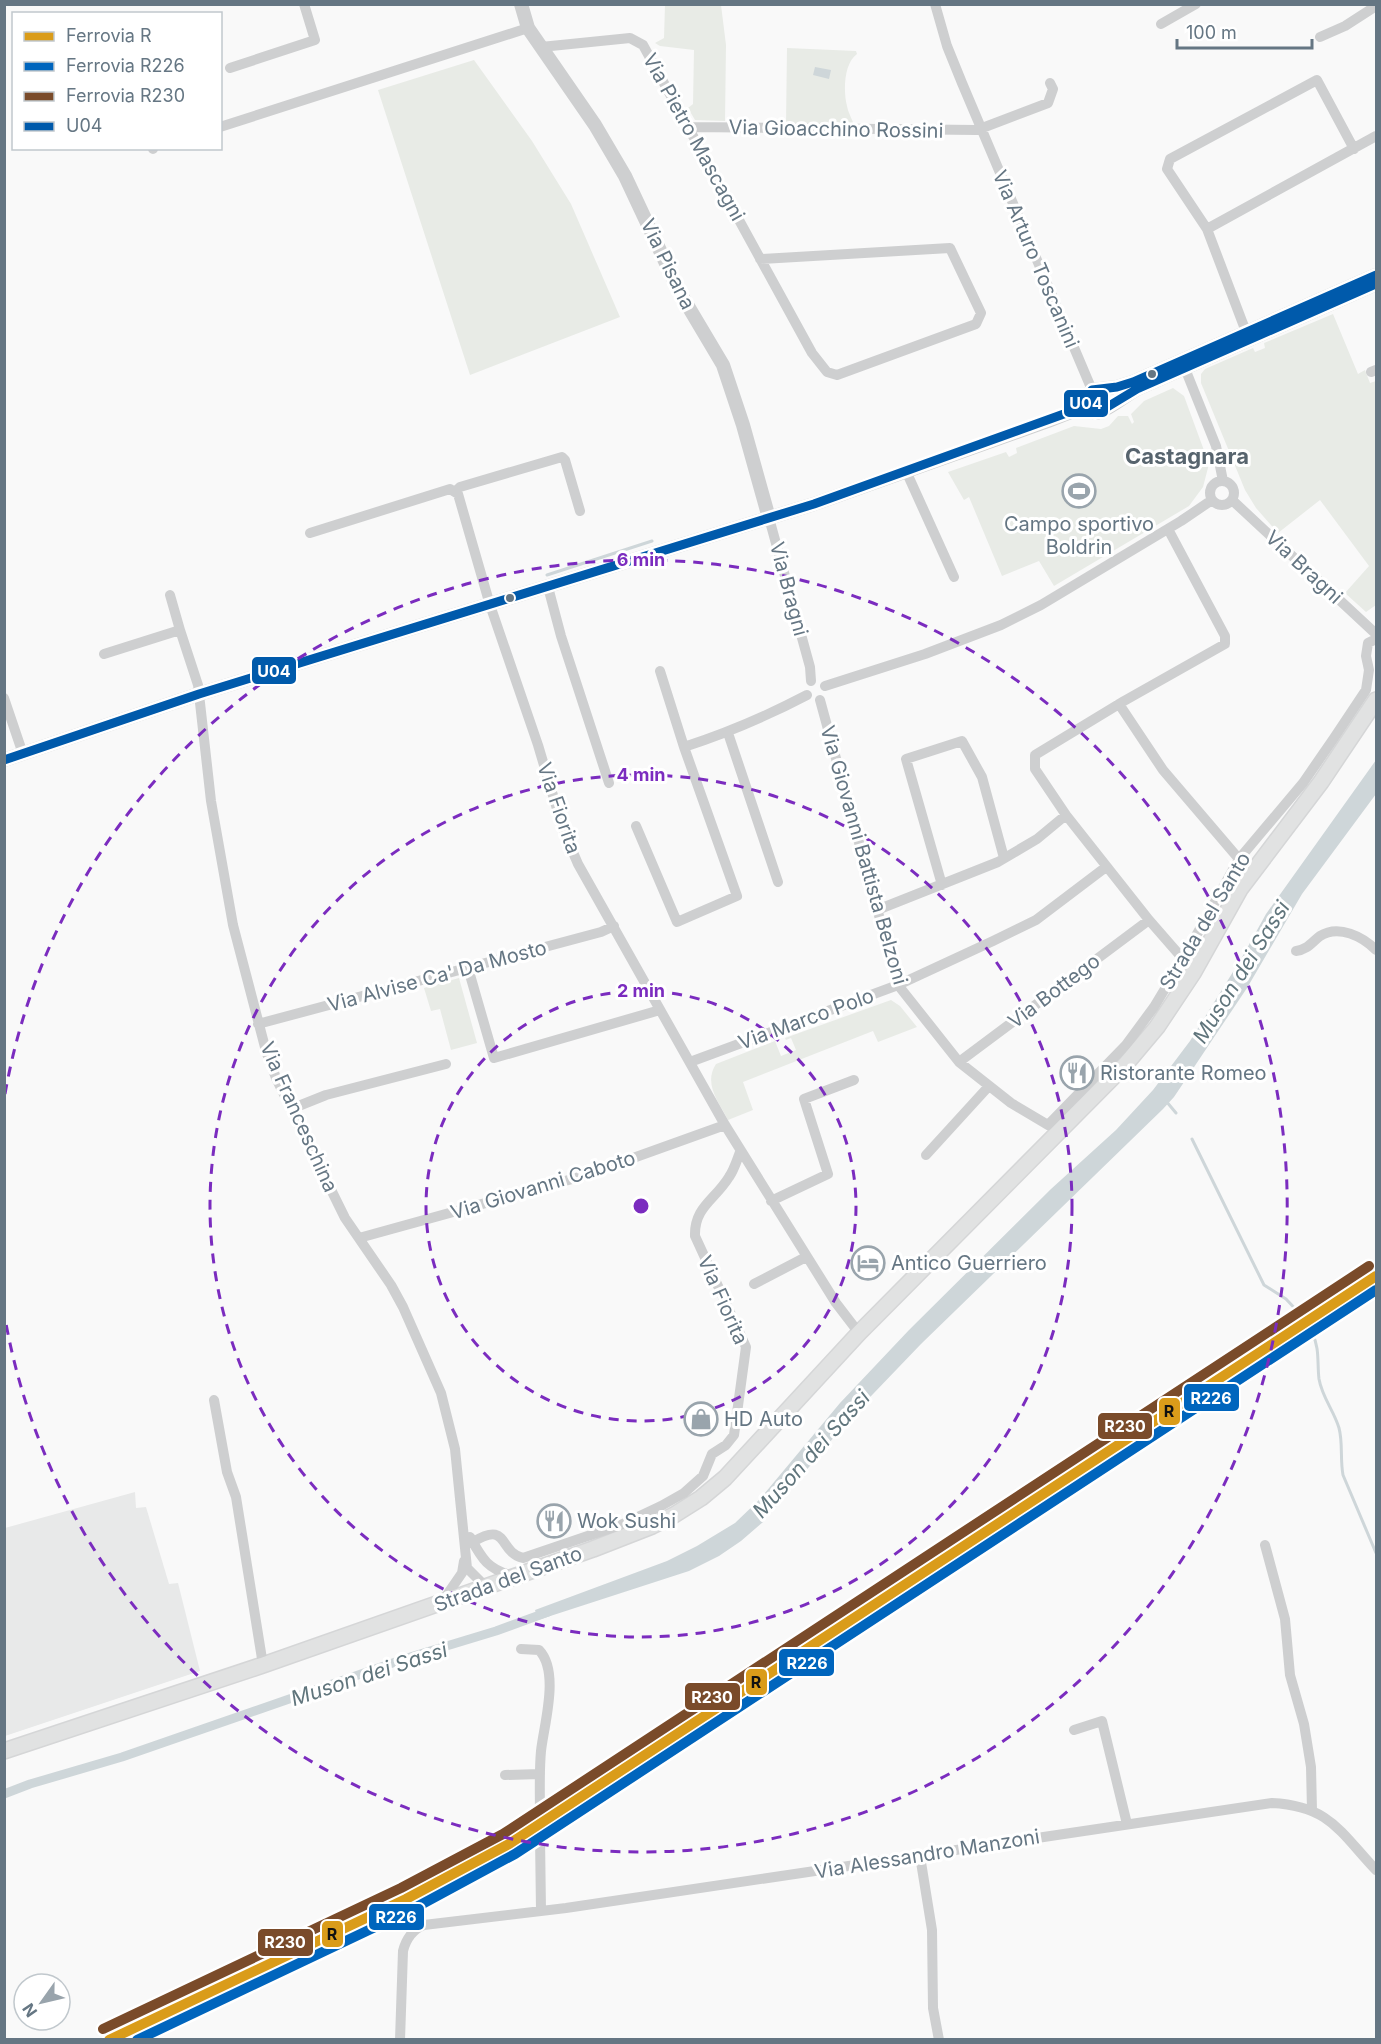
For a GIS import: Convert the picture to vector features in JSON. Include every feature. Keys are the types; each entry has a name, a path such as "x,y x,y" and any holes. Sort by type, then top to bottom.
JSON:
{"main road":[{"name":"Strada del Santo","path":"4,1750 263,1665 441,1603 652,1526 701,1498 725,1478 860,1333 996,1194 1072,1110 1125,1065 1157,1027 1193,973 1216,916 1240,889 1321,782 1377,700"}],"street":[{"path":"230,68 315,40 304,4"},
{"name":"Via Pisana","path":"521,4 528,28 595,125 625,176 679,291 723,366 743,425 769,518"},
{"name":"Via Arturo Toscanini","path":"935,4 947,46 981,128 1096,390"},
{"path":"1161,24 1196,4"},
{"path":"1320,37 1345,26 1377,6"},
{"path":"222,126 528,28"},
{"name":"Via Pietro Mascagni","path":"541,47 630,38 643,45 812,353 827,372 837,375 976,324 981,313 950,248 760,258"},
{"path":"1248,336 1207,229 1167,169 1170,159 1317,80 1353,149"},
{"path":"981,128 1048,103 1053,89 1050,83"},
{"name":"Via Gioacchino Rossini","path":"690,127 949,130 981,128"},
{"path":"1207,229 1377,136"},
{"path":"1183,365 1125,386 1096,390 1085,398 1086,406 1095,413 1183,365 1377,275"},
{"path":"1248,336 1377,284"},
{"name":"Via Bragni","path":"1183,365 1216,446 1223,481 1229,483 1233,488 1232,500 1377,637"},
{"path":"1096,390 1108,398 1106,408"},
{"path":"769,518 1086,406"},
{"path":"310,533 450,489 455,492 460,488 562,457 565,460 580,511"},
{"path":"906,471 954,577"},
{"path":"1223,481 1216,482 1212,487 1210,494 1212,500 1222,505 1232,500"},
{"name":"Via Fiorita","path":"455,492 458,494 490,605 538,745 563,829 578,864 741,1152 836,1303 860,1333"},
{"path":"825,686 925,654 1001,625 1041,605 1212,500"},
{"name":"Via Bragni","path":"4,760 199,694 769,518 812,681"},
{"path":"1168,529 1226,636 1225,644 1035,754 1035,770 1106,867 1183,959"},
{"path":"548,587 561,636 609,783"},
{"path":"170,595 199,694"},
{"path":"105,654 180,630"},
{"name":"Strada del Santo","path":"1048,1125 1072,1110 1126,1045 1154,1007 1183,959 1216,916 1239,859 1303,783 1366,690 1369,670 1366,656 1368,643 1377,637"},
{"path":"636,826 677,922 737,896 684,747 660,671"},
{"path":"812,681 819,681 825,686 825,694 820,700 812,700 807,695 806,687 812,681"},
{"name":"Via Franceschina","path":"199,694 211,801 233,925 269,1060 345,1218 403,1306 441,1393 452,1430 467,1568 485,1586"},
{"path":"684,747 728,733 807,695"},
{"path":"4,698 23,754"},
{"name":"Via Giovanni Battista Belzoni","path":"820,700 898,985 959,1062 1011,1103 1048,1125"},
{"path":"1119,704 1163,770 1239,859"},
{"path":"728,733 778,882"},
{"path":"942,885 906,759 962,741 982,777 1004,858"},
{"path":"878,910 1004,858 1037,839 1066,815"},
{"path":"1263,831 1276,841"},
{"name":"Via Marco Polo","path":"690,1062 898,985 1036,920 1106,867"},
{"name":"Via Bottego","path":"959,1062 1149,920"},
{"name":"Via Alvise Ca' Da Mosto","path":"258,1024 601,932 614,926"},
{"path":"1296,951 1308,947 1319,937 1334,931 1360,936 1377,950"},
{"path":"468,968 494,1058 660,1010"},
{"path":"291,1109 326,1095 446,1064"},
{"path":"771,1201 828,1174 804,1099 854,1080"},
{"path":"927,1155 989,1086"},
{"name":"Via Giovanni Caboto","path":"359,1238 583,1176 725,1125"},
{"name":"Via Fiorita","path":"473,1542 485,1536 496,1535 502,1537 512,1554 523,1558 636,1518 684,1493 704,1476 712,1454 726,1445 734,1435 746,1347 694,1236 694,1224 698,1214 729,1178 741,1152"},
{"path":"754,1284 806,1257"},
{"path":"214,1400 227,1472 236,1497 263,1665"},
{"name":"Via Franceschina","path":"463,1517 473,1542 485,1561 501,1573 515,1576"},
{"path":"1265,1545 1285,1619 1290,1675 1304,1724 1311,1767 1312,1810"},
{"name":"Via Franceschina","path":"441,1603 462,1574 466,1554"},
{"path":"485,1561 485,1586"},
{"path":"522,1649 539,1650 546,1664 549,1686 540,1774 540,1817"},
{"path":"1074,1730 1102,1721 1127,1824"},
{"path":"505,1775 540,1774"},
{"name":"Via Alessandro Manzoni","path":"400,2040 402,1958 405,1945 413,1931 424,1925 541,1911 1272,1803 1299,1806 1323,1815 1342,1830 1377,1870"},
{"path":"540,1837 541,1911"},
{"path":"920,1856 932,1930 933,2008 939,2040"}],"shaded area":[{"path":"665,5 721,5 726,45 725,121 695,120 688,108 693,104 694,50 660,46 655,43 664,38"},
{"path":"787,48 856,51 857,54 847,70 845,85 846,100 854,125 786,124"},
{"path":"474,60 532,141 571,204 620,317 470,375 378,90"},
{"path":"1333,314 1358,374 1365,370 1370,383 1376,381 1376,605 1366,612 1345,593 1369,566 1320,500 1278,533 1256,508 1245,490 1201,383 1201,374 1205,369 1253,348 1255,352 1265,348 1264,343"},
{"name":"Campo sportivo Boldrin","path":"1173,388 1184,396 1209,464 1203,487 1189,506 1054,586 1039,561 1002,576 969,497 964,500 948,472 1006,452 1009,457 1017,453 1016,448 1074,426 1101,429 1109,426 1118,416 1128,416 1132,424 1134,422 1131,414 1144,401"},
{"path":"459,978 477,1043 451,1050 440,1009 431,1011 424,988"},
{"path":"891,1000 900,1006 917,1027 878,1042 873,1031 743,1082 753,1110 728,1120 712,1086 712,1071 716,1064 775,1041 781,1056 796,1050 791,1038 786,1040 785,1038"},
{"path":"135,1492 136,1508 146,1507 169,1584 178,1583 200,1671 5,1736 5,1528"}],"water":[{"path":"815,67 831,70 829,79 813,75"},
{"path":"1376,760 1376,794 1302,894 1247,988 1174,1097 921,1344 850,1418 763,1522 719,1556 689,1571 538,1620 535,1610 667,1561 697,1546 735,1523 760,1499 840,1403 909,1330 1051,1189 1116,1130 1153,1090 1190,1041 1266,914"}],"waterway":[{"path":"547,575 652,541"},
{"path":"1166,1101 1176,1113"},
{"path":"1192,1139 1264,1285 1286,1299 1301,1315"},
{"path":"1312,1333 1317,1350 1319,1379 1339,1428 1343,1475 1376,1553"},
{"name":"Muson dei Sassi","path":"4,1794 122,1757 407,1658 496,1631 548,1612"}],"tunnel":[{"path":"540,1817 540,1837"}],"rail line":[{"name":"R230","path":"103,2029 401,1888 503,1834 1369,1266"},
{"name":"R","path":"109,2040 406,1899 509,1844 1376,1276"},
{"name":"R226","path":"137,2040 411,1910 515,1854 1376,1290"}],"transit line":[{"name":"U04","path":"1376,275 1133,382 1117,387 1092,390 1085,398 1086,406 1095,413 1099,412 1137,389 1376,284"},
{"name":"U04","path":"4,760 199,694 814,504 1086,406"}],"place":[{"name":"Campo sportivo Boldrin","path":"1079,491"},
{"name":"Ristorante Romeo","path":"1077,1073"},
{"name":"Antico Guerriero","path":"868,1263"},
{"name":"HD Auto","path":"701,1419"},
{"name":"Wok Sushi","path":"554,1521"}],"district":[{"name":"Castagnara","path":"1187,456"}]}
